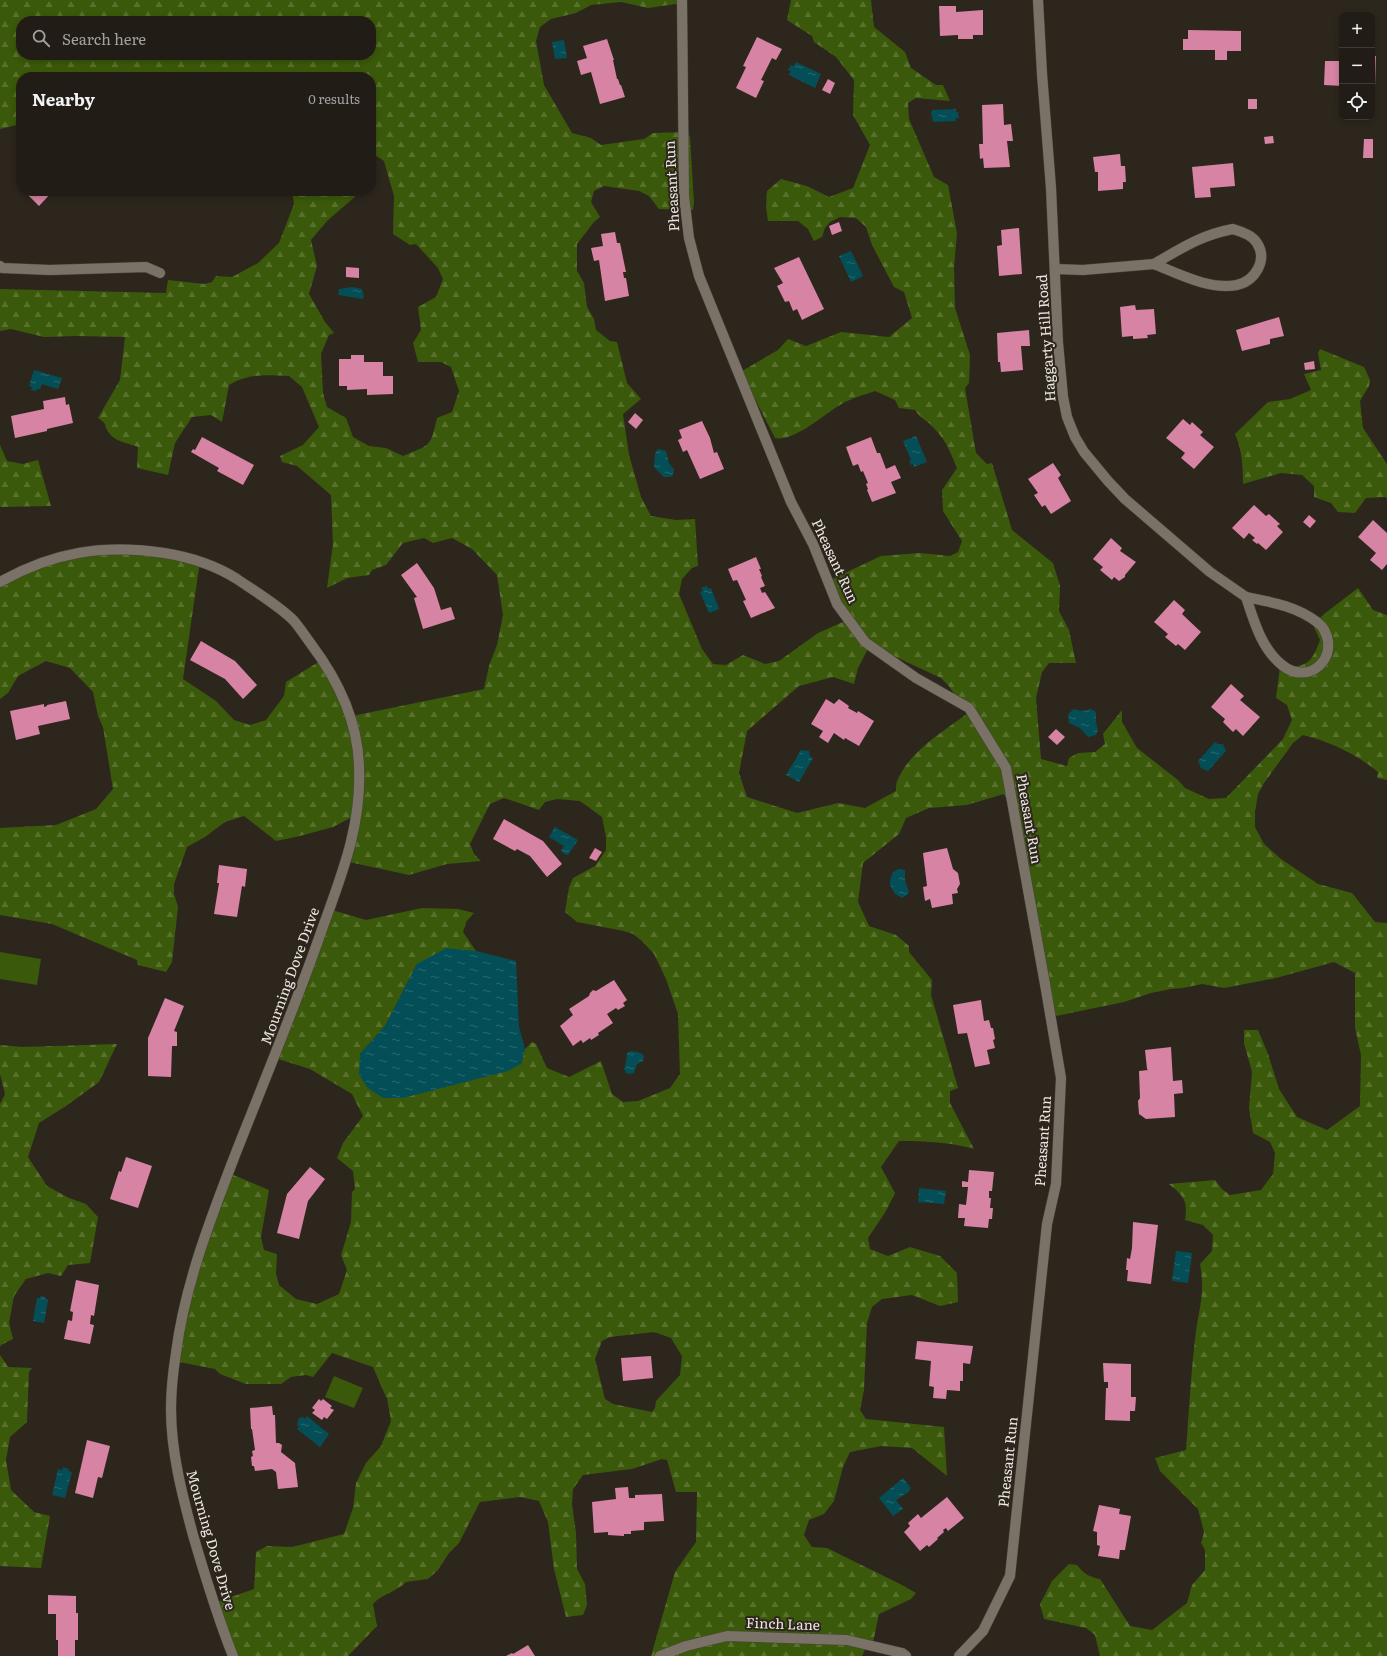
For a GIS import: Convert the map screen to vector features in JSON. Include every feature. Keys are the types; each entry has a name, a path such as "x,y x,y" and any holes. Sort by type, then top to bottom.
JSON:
{"street":[{"name":"Pheasant Run","path":"682,0 684,196 689,238 699,276 791,502 813,544 837,604 865,642 916,678 969,708 1006,768 1046,984 1061,1078 1056,1184 1047,1224 1010,1576 983,1631 959,1656"},
{"name":"Haggarty Hill Road","path":"1038,0 1051,188 1058,343 1067,417 1074,437 1094,464 1125,499 1210,572 1246,597 1276,602 1295,609 1310,617 1323,628 1329,642 1327,657 1318,668 1306,673 1295,672 1283,666 1272,655 1262,641 1246,597"},
{"path":"1055,269 1083,270 1154,264 1197,239 1234,229 1245,233 1257,242 1261,254 1259,268 1249,280 1238,285 1225,286 1194,280 1154,264"},
{"path":"0,266 2,268 50,270 146,267 160,273"},
{"name":"Mourning Dove Drive","path":"0,582 34,565 75,553 99,549 123,548 146,550 175,555 204,563 235,578 293,620 324,662 337,684 346,704 353,726 360,763 360,795 349,855 308,969 212,1214 191,1283 176,1355 171,1408 172,1438 176,1466 182,1495 208,1586 233,1656"},
{"name":"Finch Lane","path":"660,1656 686,1646 727,1636 847,1640 902,1653 906,1656"}],"green space":[{"path":"0,0 683,0 683,3 648,8 621,2 591,5 576,13 551,19 540,27 536,41 544,85 572,133 591,138 601,145 644,139 653,133 688,132 690,137 694,203 693,210 659,209 649,196 639,191 604,186 594,191 591,202 600,217 594,222 577,244 577,271 584,283 587,307 594,319 596,330 610,341 617,342 627,383 641,399 623,414 629,455 641,497 651,516 676,520 695,519 698,566 692,568 682,579 679,594 702,649 713,664 726,665 743,655 765,664 779,661 818,633 845,621 832,579 881,556 920,553 950,556 958,552 962,541 943,511 942,490 957,468 944,440 931,425 918,415 915,410 899,408 895,400 875,391 853,399 833,409 800,432 783,438 775,438 744,378 742,371 778,350 788,339 806,346 841,332 889,337 912,318 904,292 894,287 872,245 866,227 856,218 840,217 830,222 825,228 822,237 814,241 808,229 798,221 768,221 766,207 767,191 781,179 807,186 829,197 853,188 870,145 853,115 854,80 836,57 814,42 812,36 787,20 791,0 871,0 874,27 905,52 911,68 936,85 943,85 950,101 916,98 908,103 909,119 934,177 948,185 957,233 954,267 955,308 970,355 969,383 965,388 976,453 987,464 992,463 1012,530 1053,563 1060,586 1059,611 1069,630 1076,663 1049,663 1042,672 1036,698 1041,759 1067,766 1069,758 1078,753 1095,752 1105,744 1103,734 1122,710 1122,722 1137,748 1178,780 1185,788 1209,799 1226,798 1283,739 1292,720 1287,705 1276,698 1280,667 1302,665 1310,660 1314,655 1320,640 1313,625 1324,614 1358,588 1373,610 1387,615 1387,780 1377,778 1378,772 1352,754 1323,741 1303,735 1293,743 1264,783 1258,794 1255,812 1255,827 1264,844 1281,859 1318,884 1352,893 1375,922 1387,923 1387,1656 1100,1656 1095,1635 1086,1628 1044,1619 1040,1604 1052,1581 1069,1564 1077,1565 1087,1575 1100,1579 1130,1626 1152,1630 1187,1603 1192,1585 1205,1570 1205,1550 1201,1543 1204,1532 1198,1509 1160,1471 1155,1458 1186,1450 1196,1331 1202,1291 1200,1264 1212,1251 1213,1235 1203,1225 1185,1220 1186,1208 1184,1199 1169,1184 1215,1180 1222,1189 1230,1195 1261,1190 1273,1174 1275,1153 1270,1142 1253,1133 1249,1108 1252,1072 1244,1043 1244,1030 1258,1030 1268,1054 1279,1089 1297,1117 1327,1130 1360,1106 1361,1055 1355,1028 1355,973 1334,962 1276,978 1224,988 1202,984 1171,989 1151,993 1124,1002 1056,1016 1006,797 1004,794 967,805 929,808 906,818 899,834 863,863 858,902 869,926 896,935 909,946 909,952 932,980 931,995 958,1088 950,1091 950,1103 974,1149 937,1142 899,1141 881,1167 895,1193 886,1211 868,1238 870,1249 888,1256 910,1247 940,1256 957,1273 958,1302 940,1306 912,1295 882,1299 872,1307 867,1323 864,1390 860,1410 866,1419 944,1427 947,1476 912,1448 881,1446 850,1452 843,1467 834,1501 824,1514 809,1520 804,1535 812,1547 827,1548 916,1593 911,1599 879,1614 872,1647 865,1650 862,1656 651,1656 675,1572 696,1542 697,1492 676,1492 667,1460 662,1459 632,1469 583,1475 573,1489 572,1504 576,1533 577,1569 585,1584 587,1605 583,1615 566,1617 554,1569 548,1522 539,1501 520,1497 480,1502 459,1543 449,1553 438,1570 428,1579 406,1582 373,1604 377,1626 348,1656 235,1656 217,1602 254,1589 256,1552 267,1546 292,1547 344,1534 353,1508 356,1483 366,1463 381,1446 391,1421 387,1398 373,1367 332,1353 313,1377 306,1375 291,1377 281,1384 246,1384 220,1374 215,1369 179,1362 193,1280 231,1174 269,1190 261,1237 264,1250 277,1254 276,1274 279,1285 296,1299 317,1304 339,1294 347,1270 341,1255 351,1222 352,1192 355,1189 353,1171 337,1158 343,1143 363,1116 352,1094 310,1069 278,1059 332,910 366,920 422,908 458,909 474,913 466,922 463,932 476,951 417,964 385,1026 360,1054 521,1064 525,1049 532,1042 536,1044 547,1068 569,1077 601,1061 612,1094 623,1102 638,1101 670,1088 680,1074 678,1014 666,979 654,954 642,941 633,934 624,931 577,922 565,912 569,887 573,878 595,866 606,850 606,837 602,817 580,801 557,799 545,802 539,810 504,798 490,804 470,844 474,854 481,861 447,864 409,875 349,862 356,815 333,827 276,841 244,816 225,822 205,837 187,847 174,884 174,894 178,907 172,962 166,972 138,965 137,960 52,924 0,915 0,828 56,825 96,809 113,789 103,727 98,716 93,692 70,668 46,661 18,676 8,693 0,699 0,582 29,568 121,547 200,561 183,679 216,701 234,720 250,725 266,720 284,696 286,682 320,661 352,716 484,689 489,666 497,645 503,615 497,575 472,549 452,538 433,543 424,538 403,543 386,565 372,570 369,575 347,578 327,588 333,544 331,495 297,466 282,462 280,456 303,445 319,427 302,387 289,376 265,375 244,378 229,385 222,422 211,415 192,417 175,443 168,475 137,468 138,447 122,442 111,436 104,422 98,418 120,380 125,337 44,337 11,329 0,331 0,289 166,293 168,280 204,284 212,282 216,276 232,277 258,263 279,243 294,204 293,196 356,196 327,221 311,240 317,266 309,294 325,322 334,333 329,335 321,354 323,393 327,407 346,418 353,437 369,446 386,448 403,456 424,447 431,440 437,418 452,412 459,391 451,367 441,362 418,362 413,343 421,330 418,307 436,297 443,279 438,268 416,244 410,245 393,234 394,196 384,161 376,156 376,72 16,72 16,125 0,129","holes":["870,645 941,678 948,685 968,713 919,750 897,780 896,791 865,808 838,803 797,813 747,797 739,773 747,731 799,686 833,677 854,684 858,668","654,1332 671,1338 682,1356 680,1375 656,1401 655,1408 652,1412 613,1404 605,1399 595,1359 602,1341 610,1337"]},
{"path":"1320,349 1364,367 1370,380 1369,386 1360,401 1363,428 1387,464 1387,498 1366,498 1355,513 1338,512 1331,503 1314,497 1314,486 1302,475 1281,473 1243,484 1242,458 1235,434 1268,402 1290,399 1311,390 1304,374 1321,370 1318,353"},
{"path":"0,445 7,461 23,464 38,460 51,506 0,507"},
{"path":"0,952 41,959 37,985 0,979"},
{"path":"117,1044 99,1082 39,1123 28,1157 47,1186 69,1198 86,1204 98,1217 90,1263 68,1265 61,1276 48,1273 26,1279 14,1296 9,1323 13,1339 0,1347 0,1104 5,1094 0,1074 0,1045 23,1047"},
{"path":"0,1355 8,1367 32,1368 29,1372 27,1422 10,1437 6,1460 11,1490 34,1512 50,1516 41,1568 0,1566"},
{"path":"334,1376 363,1388 354,1408 325,1397"}],"water":[{"path":"564,40 567,58 555,59 552,42"},
{"path":"796,62 821,74 815,88 789,75 791,71 788,70 791,65 794,66"},
{"path":"956,109 959,118 956,118 956,121 933,122 931,113 932,110"},
{"path":"851,251 863,276 851,282 839,256"},
{"path":"352,287 362,289 364,297 362,299 338,294 339,289"},
{"path":"34,370 62,378 58,389 42,384 40,389 37,389 36,391 31,390 32,387 29,386"},
{"path":"916,436 927,462 914,467 909,461 911,460 903,441"},
{"path":"658,449 666,451 669,463 674,469 673,475 670,477 664,477 654,467 655,453"},
{"path":"707,586 708,589 711,588 719,609 709,613 700,592 703,591 701,588"},
{"path":"1074,709 1082,711 1091,709 1096,712 1096,723 1098,730 1096,735 1088,737 1080,728 1069,723 1068,714"},
{"path":"1215,742 1218,744 1223,744 1226,751 1208,771 1201,768 1198,761"},
{"path":"801,750 809,751 810,756 813,758 799,782 786,775"},
{"path":"555,827 578,840 568,855 562,853 563,852 561,851 564,846 549,837"},
{"path":"900,869 905,870 905,881 909,892 902,898 895,894 890,885 892,874"},
{"path":"446,948 476,951 516,961 519,1027 525,1049 521,1064 508,1071 403,1098 383,1098 368,1088 359,1075 360,1054 385,1026 417,964"},
{"path":"631,1051 641,1053 644,1056 643,1061 637,1064 634,1073 631,1074 626,1073 624,1069 627,1053"},
{"path":"919,1188 946,1191 944,1204 918,1202"},
{"path":"1176,1251 1192,1253 1188,1283 1172,1281"},
{"path":"40,1296 46,1297 45,1299 48,1300 44,1323 33,1321 37,1298 40,1298"},
{"path":"307,1416 329,1434 320,1447 297,1429 299,1427 297,1425 299,1418 303,1417 305,1419"},
{"path":"63,1467 72,1472 65,1498 52,1495 58,1469 62,1470"},
{"path":"903,1478 911,1488 909,1490 910,1491 896,1500 903,1509 893,1516 879,1498"}],"building":[{"path":"939,6 956,6 956,12 983,10 983,35 973,35 973,39 958,39 958,35 940,36"},
{"path":"1188,30 1241,31 1241,51 1227,51 1227,60 1215,60 1215,50 1183,50 1183,39 1188,39"},
{"path":"757,37 782,49 776,60 772,58 761,80 764,81 756,98 736,88 746,67 743,66"},
{"path":"607,39 614,60 617,79 621,85 625,97 600,104 591,72 581,75 577,61 587,58 583,46"},
{"path":"1375,56 1376,56 1375,87"},
{"path":"1325,61 1339,61 1339,86 1324,85"},
{"path":"828,79 835,83 830,94 822,90"},
{"path":"1248,99 1257,99 1257,109 1248,109"},
{"path":"1003,104 1004,125 1011,124 1013,141 1007,141 1010,167 984,168 983,158 980,159 979,144 983,144 982,105"},
{"path":"1273,136 1274,143 1265,144 1264,137"},
{"path":"1364,139 1373,139 1373,158 1363,158"},
{"path":"1120,154 1121,166 1125,166 1126,182 1123,182 1123,189 1098,191 1098,172 1095,172 1093,157"},
{"path":"1233,163 1235,186 1210,188 1211,197 1195,198 1192,167"},
{"path":"29,196 48,196 39,206"},
{"path":"839,222 842,231 832,235 829,226"},
{"path":"1019,228 1022,274 999,276 997,246 1002,245 1001,230"},
{"path":"615,232 617,243 620,243 626,272 623,272 624,278 626,278 629,296 605,301 599,260 594,261 591,248 603,246 601,234"},
{"path":"799,257 824,309 802,320 797,309 793,311 789,301 785,302 777,286 783,283 774,268"},
{"path":"346,267 359,268 359,278 346,277"},
{"path":"1135,305 1136,310 1154,309 1156,334 1147,335 1148,338 1133,339 1133,336 1122,337 1120,307"},
{"path":"1279,317 1284,336 1270,339 1270,344 1242,351 1236,330"},
{"path":"1029,330 1030,346 1021,346 1023,370 1001,372 1000,362 998,362 997,333"},
{"path":"351,355 364,355 364,362 383,362 383,376 393,376 393,394 367,395 367,389 347,390 347,386 339,386 339,359 351,359"},
{"path":"1314,361 1315,369 1305,370 1304,363"},
{"path":"65,397 66,405 69,404 73,423 47,429 47,431 15,438 11,416 44,409 43,401"},
{"path":"635,413 643,420 636,429 628,422"},
{"path":"1183,419 1190,425 1192,422 1203,432 1200,435 1214,447 1194,469 1181,458 1185,453 1166,438"},
{"path":"702,421 710,438 714,453 717,452 724,469 700,479 687,450 683,452 678,440 682,438 679,430"},
{"path":"202,437 254,465 243,485 217,471 219,468 191,452 193,449 195,450"},
{"path":"871,437 877,453 880,453 886,469 895,465 901,478 891,482 896,493 872,502 867,490 866,484 868,483 863,471 861,472 858,464 853,466 846,447"},
{"path":"1053,463 1061,475 1058,478 1071,501 1051,514 1045,505 1042,507 1034,495 1038,493 1028,479"},
{"path":"1254,505 1266,516 1269,514 1280,524 1277,526 1283,532 1266,550 1252,540 1255,538 1249,533 1244,539 1232,528"},
{"path":"1309,515 1316,521 1310,528 1303,522"},
{"path":"1373,520 1387,533 1387,564 1382,570 1370,560 1376,553 1358,537"},
{"path":"1111,538 1122,548 1120,551 1136,562 1125,577 1119,581 1114,577 1112,580 1100,570 1103,567 1093,559"},
{"path":"756,557 761,569 759,569 765,586 760,588 762,593 765,592 775,608 751,618 743,601 746,600 737,580 733,581 728,569"},
{"path":"417,563 434,588 441,610 451,607 455,619 423,629 414,598 417,597 401,575"},
{"path":"1174,600 1185,610 1182,614 1201,632 1185,650 1178,644 1176,646 1165,637 1168,634 1154,622"},
{"path":"201,641 235,661 257,685 243,699 225,679 190,660"},
{"path":"1231,684 1244,696 1240,700 1260,717 1243,736 1236,729 1233,732 1223,722 1225,719 1211,707"},
{"path":"826,699 834,704 839,699 849,706 848,708 857,713 858,711 874,721 859,746 845,738 844,740 834,733 828,743 819,737 823,731 811,724"},
{"path":"66,701 70,719 38,726 40,734 16,740 10,711 44,704 44,707"},
{"path":"1056,729 1065,737 1057,745 1048,737"},
{"path":"504,819 543,841 562,864 547,877 530,856 517,849 515,851 493,839"},
{"path":"595,848 602,852 596,861 589,858"},
{"path":"947,848 953,869 958,873 960,884 957,889 958,893 952,894 953,904 932,908 930,899 925,901 923,887 927,886 923,853"},
{"path":"219,865 247,869 245,887 242,886 237,917 214,914 219,883 217,883"},
{"path":"614,980 627,1000 623,1003 625,1006 618,1010 616,1008 607,1014 613,1023 598,1033 599,1035 591,1040 590,1038 583,1043 581,1040 573,1046 560,1026 573,1015 569,1009 589,996 593,990 596,991"},
{"path":"165,998 184,1006 174,1031 177,1032 177,1046 172,1046 171,1077 148,1076 148,1038"},
{"path":"981,1000 984,1021 989,1020 991,1028 993,1028 995,1048 987,1050 990,1064 975,1067 967,1033 958,1034 953,1005"},
{"path":"1171,1047 1173,1081 1182,1080 1183,1093 1174,1094 1175,1117 1146,1119 1139,1114 1138,1101 1140,1098 1139,1071 1148,1070 1145,1050"},
{"path":"126,1157 152,1166 138,1208 110,1199 119,1171 121,1172"},
{"path":"310,1167 325,1179 308,1201 299,1239 277,1233 287,1194"},
{"path":"969,1170 994,1172 992,1191 989,1191 989,1198 991,1198 990,1208 993,1208 992,1219 989,1219 988,1228 964,1226 965,1218 958,1218 959,1204 966,1205 968,1187 962,1187 962,1181 968,1182"},
{"path":"1133,1222 1158,1225 1151,1284 1127,1281 1127,1258 1130,1259 1132,1248"},
{"path":"76,1280 99,1285 94,1316 91,1315 90,1324 94,1325 90,1344 64,1339 68,1320 72,1321 73,1312 70,1311"},
{"path":"917,1341 973,1346 970,1364 963,1363 963,1381 960,1381 960,1391 947,1390 946,1399 933,1398 934,1387 929,1386 931,1361 915,1359"},
{"path":"651,1356 653,1378 623,1381 621,1358"},
{"path":"1103,1363 1131,1364 1131,1397 1136,1397 1135,1411 1130,1411 1130,1421 1105,1420 1106,1388 1108,1388 1108,1382 1104,1382"},
{"path":"319,1399 321,1401 323,1399 332,1406 330,1408 334,1410 327,1419 324,1417 322,1420 312,1413 315,1410 312,1408"},
{"path":"272,1406 273,1415 275,1415 276,1443 282,1445 281,1452 295,1463 298,1487 278,1489 276,1472 272,1469 255,1471 254,1466 252,1466 252,1451 255,1450 251,1429 250,1408"},
{"path":"87,1440 110,1446 102,1478 98,1477 93,1498 75,1493"},
{"path":"628,1487 629,1498 635,1498 635,1495 662,1494 664,1521 644,1522 644,1530 631,1531 631,1534 624,1534 624,1536 608,1535 608,1532 594,1533 592,1502 616,1499 615,1488"},
{"path":"947,1497 964,1518 948,1531 946,1528 943,1530 944,1532 937,1538 938,1539 929,1547 927,1545 920,1551 904,1532 910,1526 908,1523 918,1514 921,1518"},
{"path":"1099,1505 1120,1509 1119,1514 1131,1516 1125,1550 1120,1550 1119,1559 1098,1556 1100,1546 1097,1545 1097,1532 1093,1531"},
{"path":"48,1595 76,1596 76,1613 78,1613 78,1640 75,1640 75,1656 58,1656 58,1640 56,1640 56,1614 48,1614"},
{"path":"528,1645 535,1656 506,1656 512,1653 513,1654"}]}
